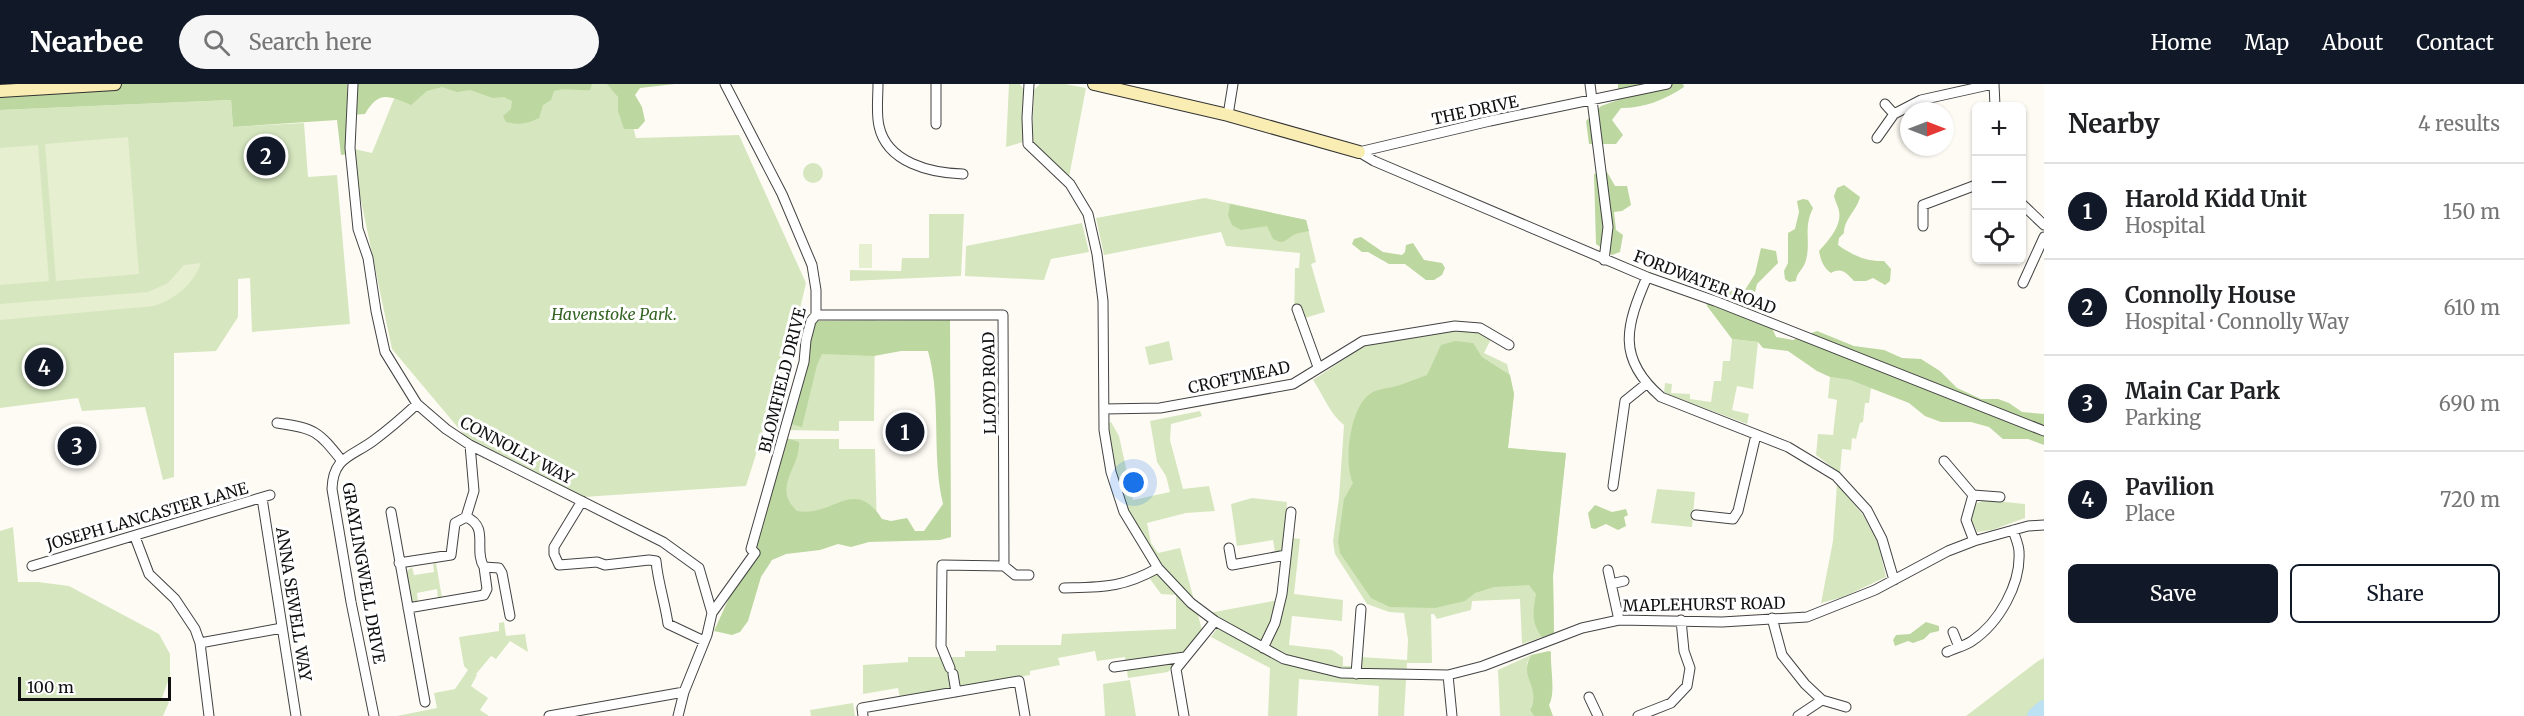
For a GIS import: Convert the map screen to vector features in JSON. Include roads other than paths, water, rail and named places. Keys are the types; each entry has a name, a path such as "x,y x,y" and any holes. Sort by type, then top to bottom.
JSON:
{"street":[{"path":"0,91 115,84"},
{"name":"CONNOLLY WAY","path":"353,84 350,148 358,229 368,258 375,311 385,352 417,404 446,429 470,445 663,542 699,568 712,613"},
{"name":"BLOMFIELD DRIVE","path":"712,613 755,553 751,549 796,393 811,321 816,315 816,290 812,265 782,194 725,84"},
{"path":"878,84 879,129 899,156 927,170 963,174"},
{"path":"936,84 936,124"},
{"name":"MAPLEHURST ROAD","path":"1029,84 1028,144 1070,184 1088,214 1097,254 1103,301 1104,430 1111,472 1124,512 1158,568 1191,603 1215,621 1284,659 1341,674 1448,675 1483,666 1582,628 1620,621 1722,622 1807,617 1875,590 1948,551 2013,530 2044,525"},
{"path":"1094,84 1228,115 1359,152"},
{"path":"1228,115 1233,84"},
{"path":"1590,84 1608,227 1604,260"},
{"name":"THE DRIVE","path":"1359,152 1490,121 1667,84"},
{"path":"1877,138 1894,114 1921,100 1994,84 1995,102"},
{"path":"1885,104 1894,114"},
{"name":"FORDWATER ROAD","path":"1359,152 1374,161 1604,260 1715,301 2044,431"},
{"path":"1923,226 1923,205 1972,187"},
{"path":"2026,208 2044,225"},
{"path":"2023,283 2044,237"},
{"path":"1647,277 1632,312 1628,336 1630,357 1646,384 1660,397 1788,447 1836,476 1867,510 1882,539 1894,580"},
{"path":"1297,309 1318,367"},
{"name":"LLOYD ROAD","path":"816,315 1003,315 1004,566"},
{"name":"CROFTMEAD","path":"1104,409 1160,408 1293,384 1363,341 1455,326 1480,328 1509,345"},
{"path":"1613,486 1625,401 1646,384"},
{"name":"GRAYLINGWELL DRIVE","path":"374,716 351,602 332,489 335,468 342,461 353,451 371,443 417,404"},
{"path":"277,423 314,430 323,437 342,461"},
{"path":"1696,515 1732,519 1738,511 1756,435"},
{"path":"399,563 455,554 455,523 466,518 474,491 470,445"},
{"path":"1944,461 1973,495 2000,497"},
{"path":"1973,495 1966,520 1974,541"},
{"name":"JOSEPH LANCASTER LANE","path":"32,566 266,497"},
{"name":"ANNA SEWELL WAY","path":"266,497 282,628 289,659 296,716"},
{"path":"582,501 556,541 554,547 556,561 563,566 597,562 605,565 656,561 658,582 664,595 668,624 704,641"},
{"path":"391,512 425,702"},
{"path":"1263,648 1275,624 1282,594 1291,512"},
{"path":"408,608 484,595 487,589 479,551 481,532 476,523 466,518"},
{"path":"1947,652 1972,641 1989,626 2004,607 2015,578 2019,552 2013,530"},
{"path":"135,537 149,574 175,599 195,629 200,643 209,716"},
{"path":"1229,548 1232,565 1286,555"},
{"path":"956,692 941,646 942,566 1004,566 1015,575 1029,575"},
{"path":"484,567 499,568 502,573 510,616"},
{"path":"1064,588 1112,587 1135,581 1158,568"},
{"path":"1608,570 1620,621"},
{"path":"1611,585 1624,582"},
{"path":"1356,674 1361,609"},
{"path":"678,716 684,692 704,641 712,613"},
{"path":"1772,618 1782,655 1805,684 1822,700 1846,707"},
{"path":"1184,716 1176,669 1215,621"},
{"path":"1638,716 1671,703 1687,686 1690,668 1684,651 1681,621"},
{"path":"200,643 282,628"},
{"path":"1953,632 1959,647"},
{"path":"1114,667 1185,657"},
{"path":"1448,675 1452,716"},
{"path":"863,716 862,708 1019,681 1025,716"},
{"path":"549,716 684,692"},
{"path":"1589,697 1598,716"},
{"path":"1798,716 1822,700"}],"waterway":[{"path":"2036,716 2044,709"}],"place":[{"name":"Connolly House","path":"266,156"},
{"name":"Pavilion","path":"44,367"},
{"name":"Harold Kidd Unit","path":"905,432"},
{"name":"Main Car Park","path":"77,446"}],"park label":[{"name":"Havenstoke Park.","path":"614,314"}]}
